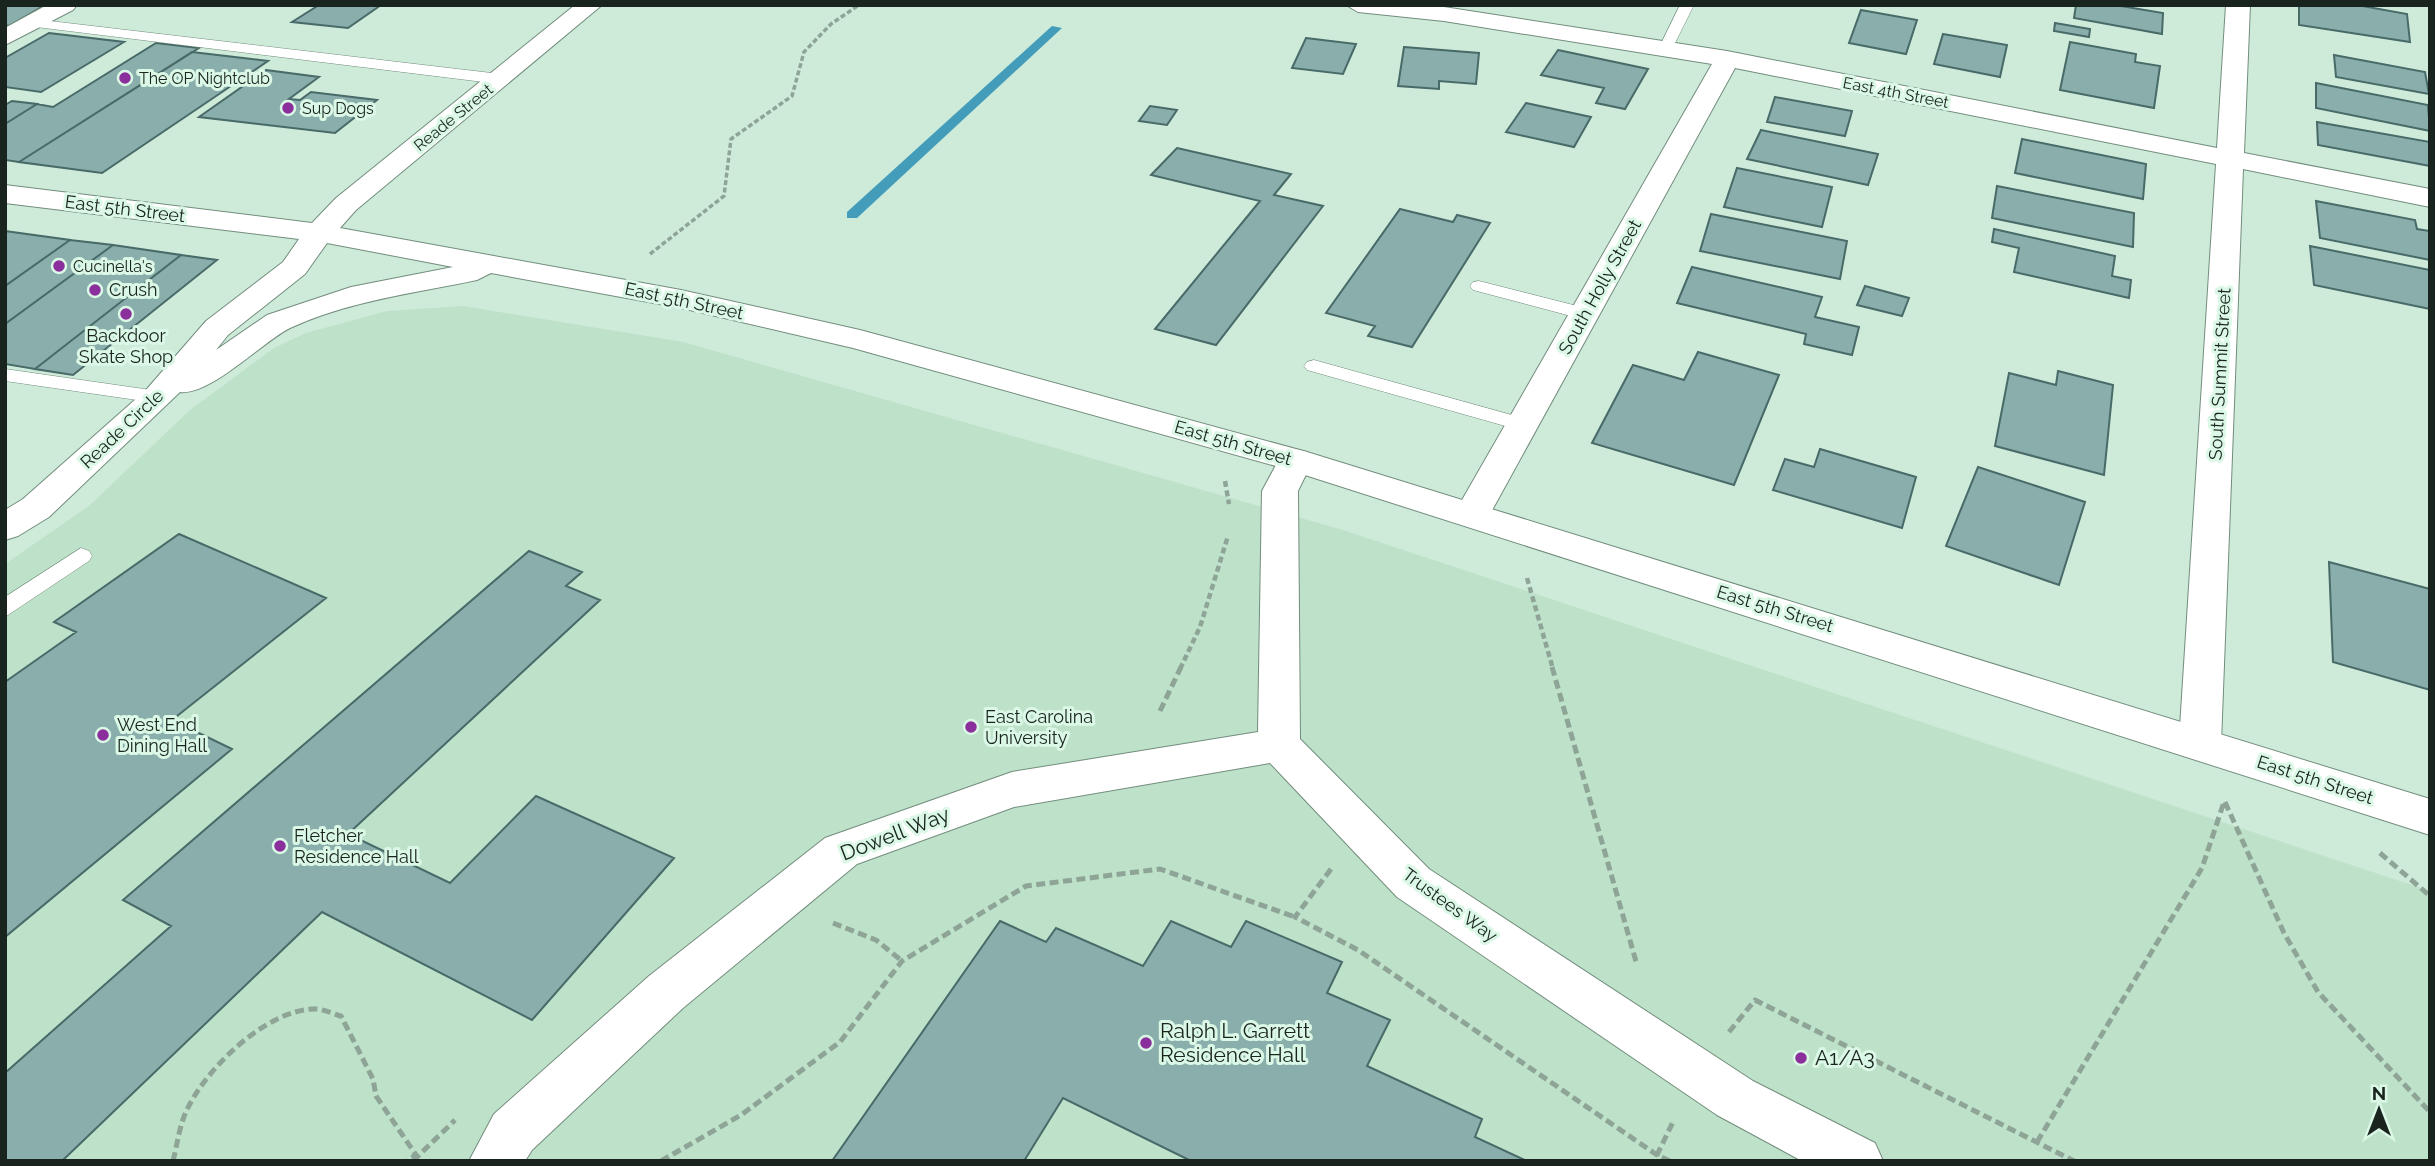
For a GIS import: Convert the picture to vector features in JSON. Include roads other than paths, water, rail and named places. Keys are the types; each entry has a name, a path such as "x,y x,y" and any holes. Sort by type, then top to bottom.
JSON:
{"street":[{"path":"16,30 65,5"},
{"name":"Reade Street","path":"319,233 346,204 590,5"},
{"name":"East 4th Street","path":"1359,5 1444,14 1727,59 2430,198"},
{"name":"South Summit Street","path":"2200,743 2238,5"},
{"name":"South Holly Street","path":"1472,514 1727,59"},
{"name":"East 5th Street","path":"5,194 319,233 681,299 860,340 1295,460 2430,817"},
{"name":"Reade Circle","path":"5,527 36,508 158,397 217,328 294,268 319,233"},
{"path":"158,397 214,366 278,322 362,294 499,267"},
{"path":"1279,745 1280,491 1295,460"},
{"name":"Trustees Way","path":"1279,745 1413,883 1735,1098 1856,1161"},
{"name":"Dowell Way","path":"496,1161 513,1132 666,992 841,851 1012,790 1279,745"}],"lane":[{"path":"1665,50 1687,5"},
{"path":"16,30 500,79"},
{"path":"1479,286 1586,314"},
{"path":"1314,366 1523,425"},
{"path":"5,375 158,397"},
{"path":"5,609 81,556"}],"waterway":[{"path":"852,215 1056,28"}],"place":[{"name":"The OP Nightclub","path":"125,78"},
{"name":"Sup Dogs","path":"288,108"},
{"name":"Cucinella's","path":"59,266"},
{"name":"Crush","path":"95,290"},
{"name":"Backdoor Skate Shop","path":"126,314"},
{"name":"East Carolina University","path":"971,727"},
{"name":"West End Dining Hall","path":"103,735"},
{"name":"Fletcher Residence Hall","path":"280,846"},
{"name":"Ralph L. Garrett Residence Hall","path":"1146,1043"},
{"name":"A1/A3","path":"1801,1058"}]}
